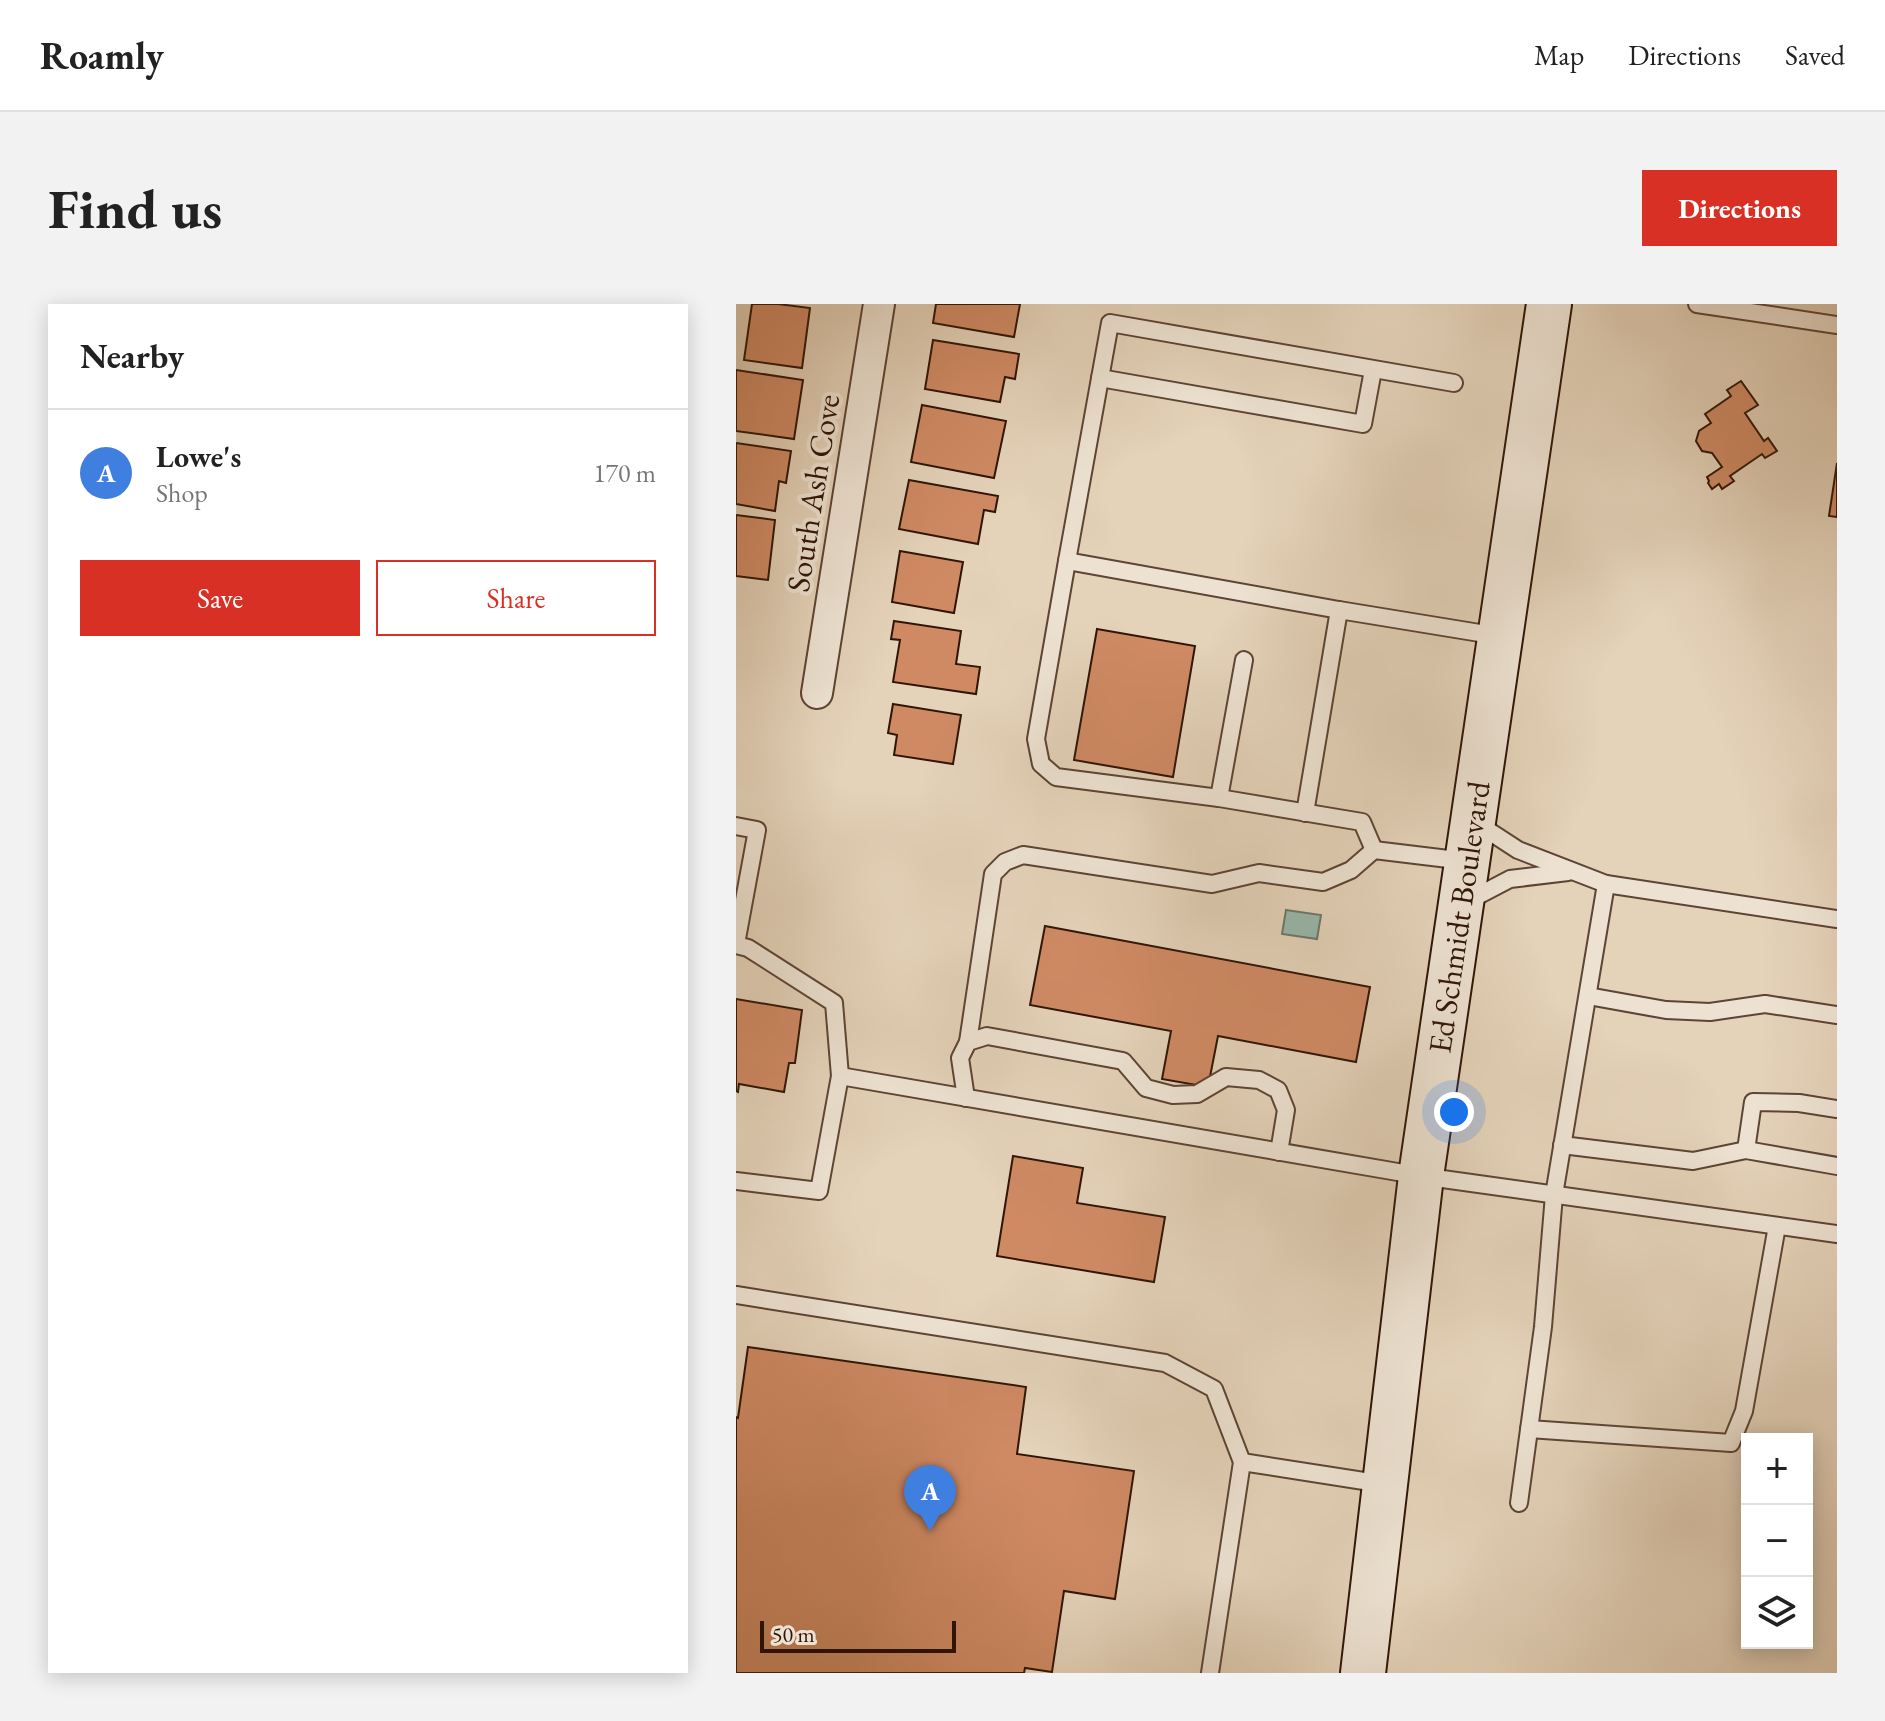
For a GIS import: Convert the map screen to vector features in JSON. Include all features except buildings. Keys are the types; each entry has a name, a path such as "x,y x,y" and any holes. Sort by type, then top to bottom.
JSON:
{"street":[{"name":"South Ash Cove","path":"817,693 879,304"},
{"name":"Ed Schmidt Boulevard","path":"1363,1673 1421,1176 1549,304"}],"lane":[{"path":"1697,304 1837,325"},
{"path":"1374,850 1362,822 1219,798 1056,777 1041,764 1036,739 1110,323 1454,383"},
{"path":"1100,378 1363,424 1373,370"},
{"path":"1067,561 1500,636"},
{"path":"1305,813 1339,610"},
{"path":"1219,798 1244,660"},
{"path":"736,826 757,830 736,944 748,948 834,1003 840,1076 819,1191 736,1181"},
{"path":"966,1098 960,1058 968,1042 993,874 1005,862 1023,855 1212,884 1259,873 1323,882 1351,870 1374,850 1470,841 1518,850 1606,884 1837,919"},
{"path":"1461,905 1510,879 1571,872"},
{"path":"1519,1503 1543,1327 1554,1195 1606,884"},
{"path":"1588,996 1666,1010 1710,1012 1765,1004 1837,1015"},
{"path":"968,1042 987,1036 1123,1061 1146,1088 1173,1095 1197,1094 1226,1077 1259,1080 1278,1090 1286,1110 1279,1152"},
{"path":"840,1076 1421,1176 1837,1234"},
{"path":"1746,1150 1753,1102 1799,1103 1837,1109"},
{"path":"1562,1145 1693,1161 1746,1150 1837,1166"},
{"path":"1529,1429 1731,1443 1744,1411 1777,1226"},
{"path":"736,1295 1165,1363 1214,1389 1242,1462 1210,1673"},
{"path":"1242,1462 1385,1485"}],"shaded area":[{"path":"1286,910 1321,915 1317,939 1282,934"}],"place":[{"name":"Lowe's","path":"930,1531"}]}
